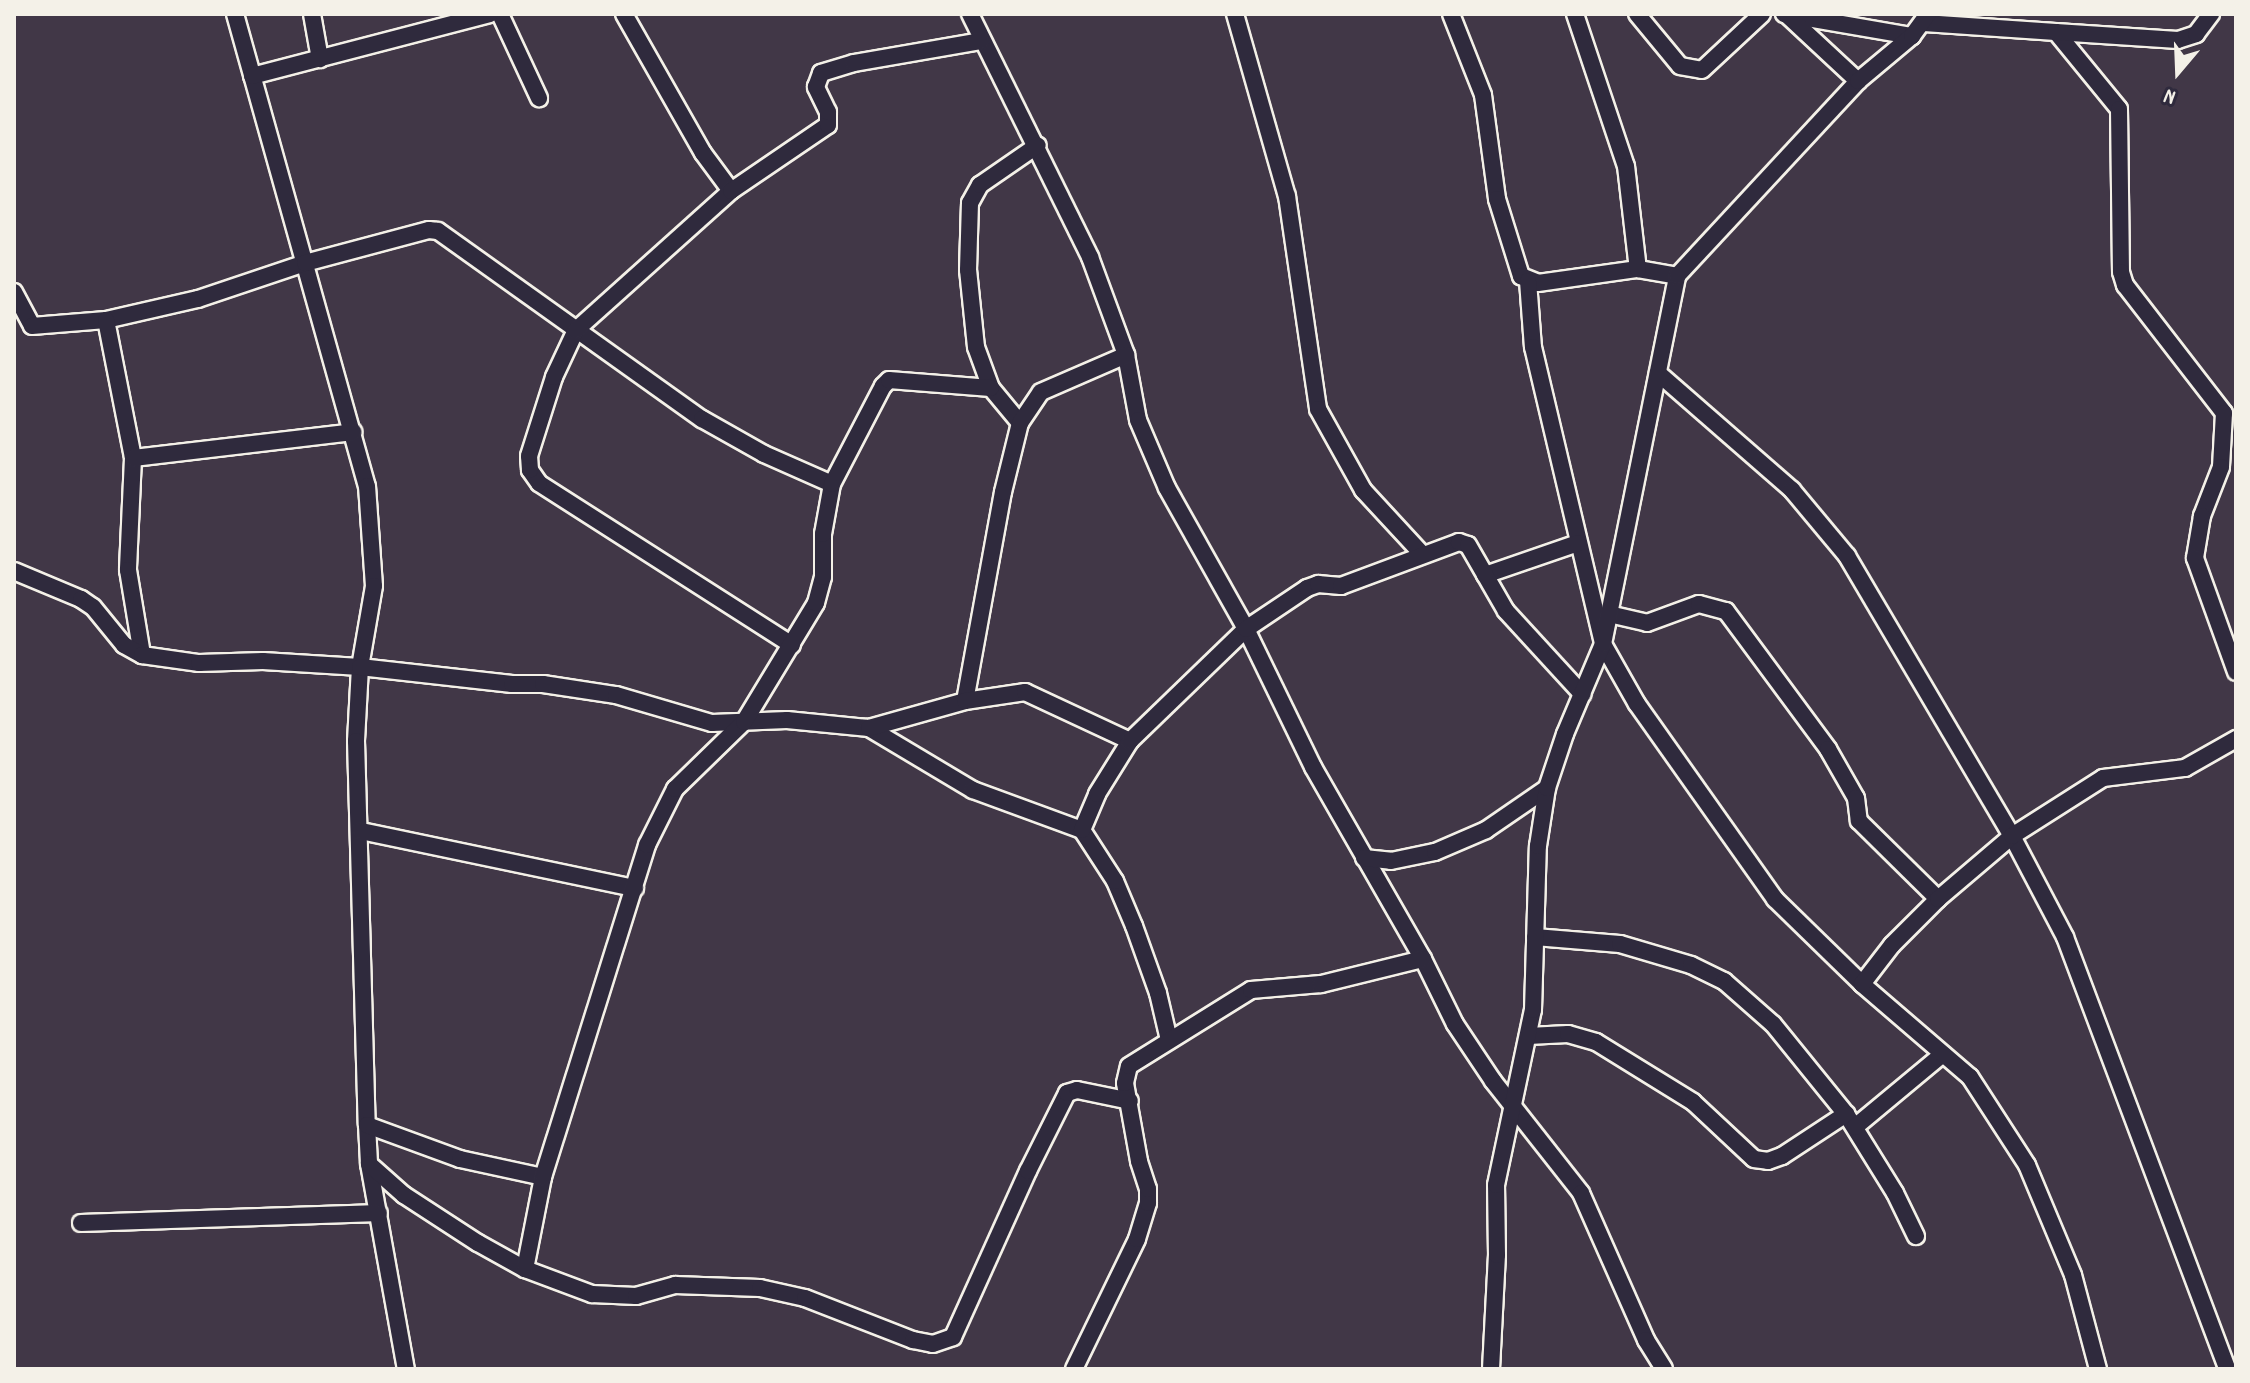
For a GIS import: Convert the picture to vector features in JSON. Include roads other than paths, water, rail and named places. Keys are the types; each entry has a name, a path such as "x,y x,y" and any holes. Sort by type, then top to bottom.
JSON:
{"street":[{"path":"235,14 367,486 374,586 360,667 356,741 361,831 367,1125 369,1164 406,1369"},
{"path":"312,14 320,59"},
{"path":"252,76 490,14"},
{"path":"500,14 539,98"},
{"path":"624,14 703,153 731,191"},
{"path":"970,14 981,41 1038,145 1090,257 1126,355 1138,420 1167,488 1246,629 1313,767 1423,959 1455,1024 1493,1081 1515,1105 1581,1193 1646,1340 1664,1369"},
{"path":"1235,14 1287,196 1318,409 1363,490 1422,554"},
{"path":"1451,14 1483,95 1497,199 1521,276 1538,283 1638,269 1677,276"},
{"path":"1575,14 1626,166 1638,269"},
{"path":"1637,14 1680,66 1702,70 1762,14"},
{"path":"1786,14 1912,36"},
{"path":"1786,14 1858,81"},
{"path":"1491,1369 1497,1255 1496,1185 1533,1010 1538,846 1547,788 1603,644 1677,276 1858,81 1912,36 1926,18 2056,32 2178,40 2196,34 2211,14"},
{"path":"2056,32 2119,109 2121,272 2125,285 2224,413 2221,467 2202,516 2195,558 2236,672"},
{"path":"792,645 539,483 530,470 529,456 554,377 576,330 731,191 828,125 828,112 816,87 821,73 854,63 981,41"},
{"path":"1020,423 991,388 976,347 968,270 970,203 980,185 1038,145"},
{"path":"14,292 32,326 106,320 198,299 305,263 429,230 438,231 702,419 764,454 832,484"},
{"path":"1528,281 1533,347 1603,644 1637,704 1775,899 1862,984 1970,1077 2027,1165 2073,1275 2098,1369"},
{"path":"106,320 133,458 128,570 142,655"},
{"path":"965,701 1003,492 1020,423 1041,392 1126,355"},
{"path":"1658,373 1792,490 1847,556 2012,836 2065,937 2227,1369"},
{"path":"525,1269 543,1177 647,845 675,789 744,722 792,645 820,592 823,534 832,484 885,382 991,388"},
{"path":"133,458 353,432"},
{"path":"1082,830 1097,794 1130,741 1246,629 1307,588 1318,584 1341,586 1422,554 1463,543 1506,611 1582,694"},
{"path":"1485,575 1578,543"},
{"path":"14,571 81,599 93,607 124,645 142,655 199,663 263,661 360,667 512,684 578,687 696,720 787,720 869,728 965,701 1025,692 1130,741"},
{"path":"1609,614 1647,623 1699,604 1726,611 1828,749 1856,798 1859,821 1938,899"},
{"path":"869,728 973,790 1082,830 1115,881 1134,926 1148,960 1169,1040"},
{"path":"1862,984 1892,945 1938,899 2012,836 2103,778 2185,768 2236,739"},
{"path":"1364,858 1391,861 1435,852 1486,830 1547,788"},
{"path":"361,831 635,888"},
{"path":"1535,937 1620,944 1691,965 1724,981 1773,1024 1850,1120 1916,1236"},
{"path":"1074,1369 1137,1239 1148,1203 1125,1072 1169,1040 1251,990 1321,984 1423,959"},
{"path":"1528,1036 1568,1034 1596,1042 1693,1102 1754,1159 1768,1161 1850,1120 1943,1054"},
{"path":"369,1164 421,1207 525,1269 592,1294 620,1298 675,1285 760,1288 805,1298 913,1340 933,1344 953,1337 1067,1093 1077,1090 1130,1101"},
{"path":"367,1125 460,1159 543,1177"},
{"path":"81,1223 379,1213"}]}
